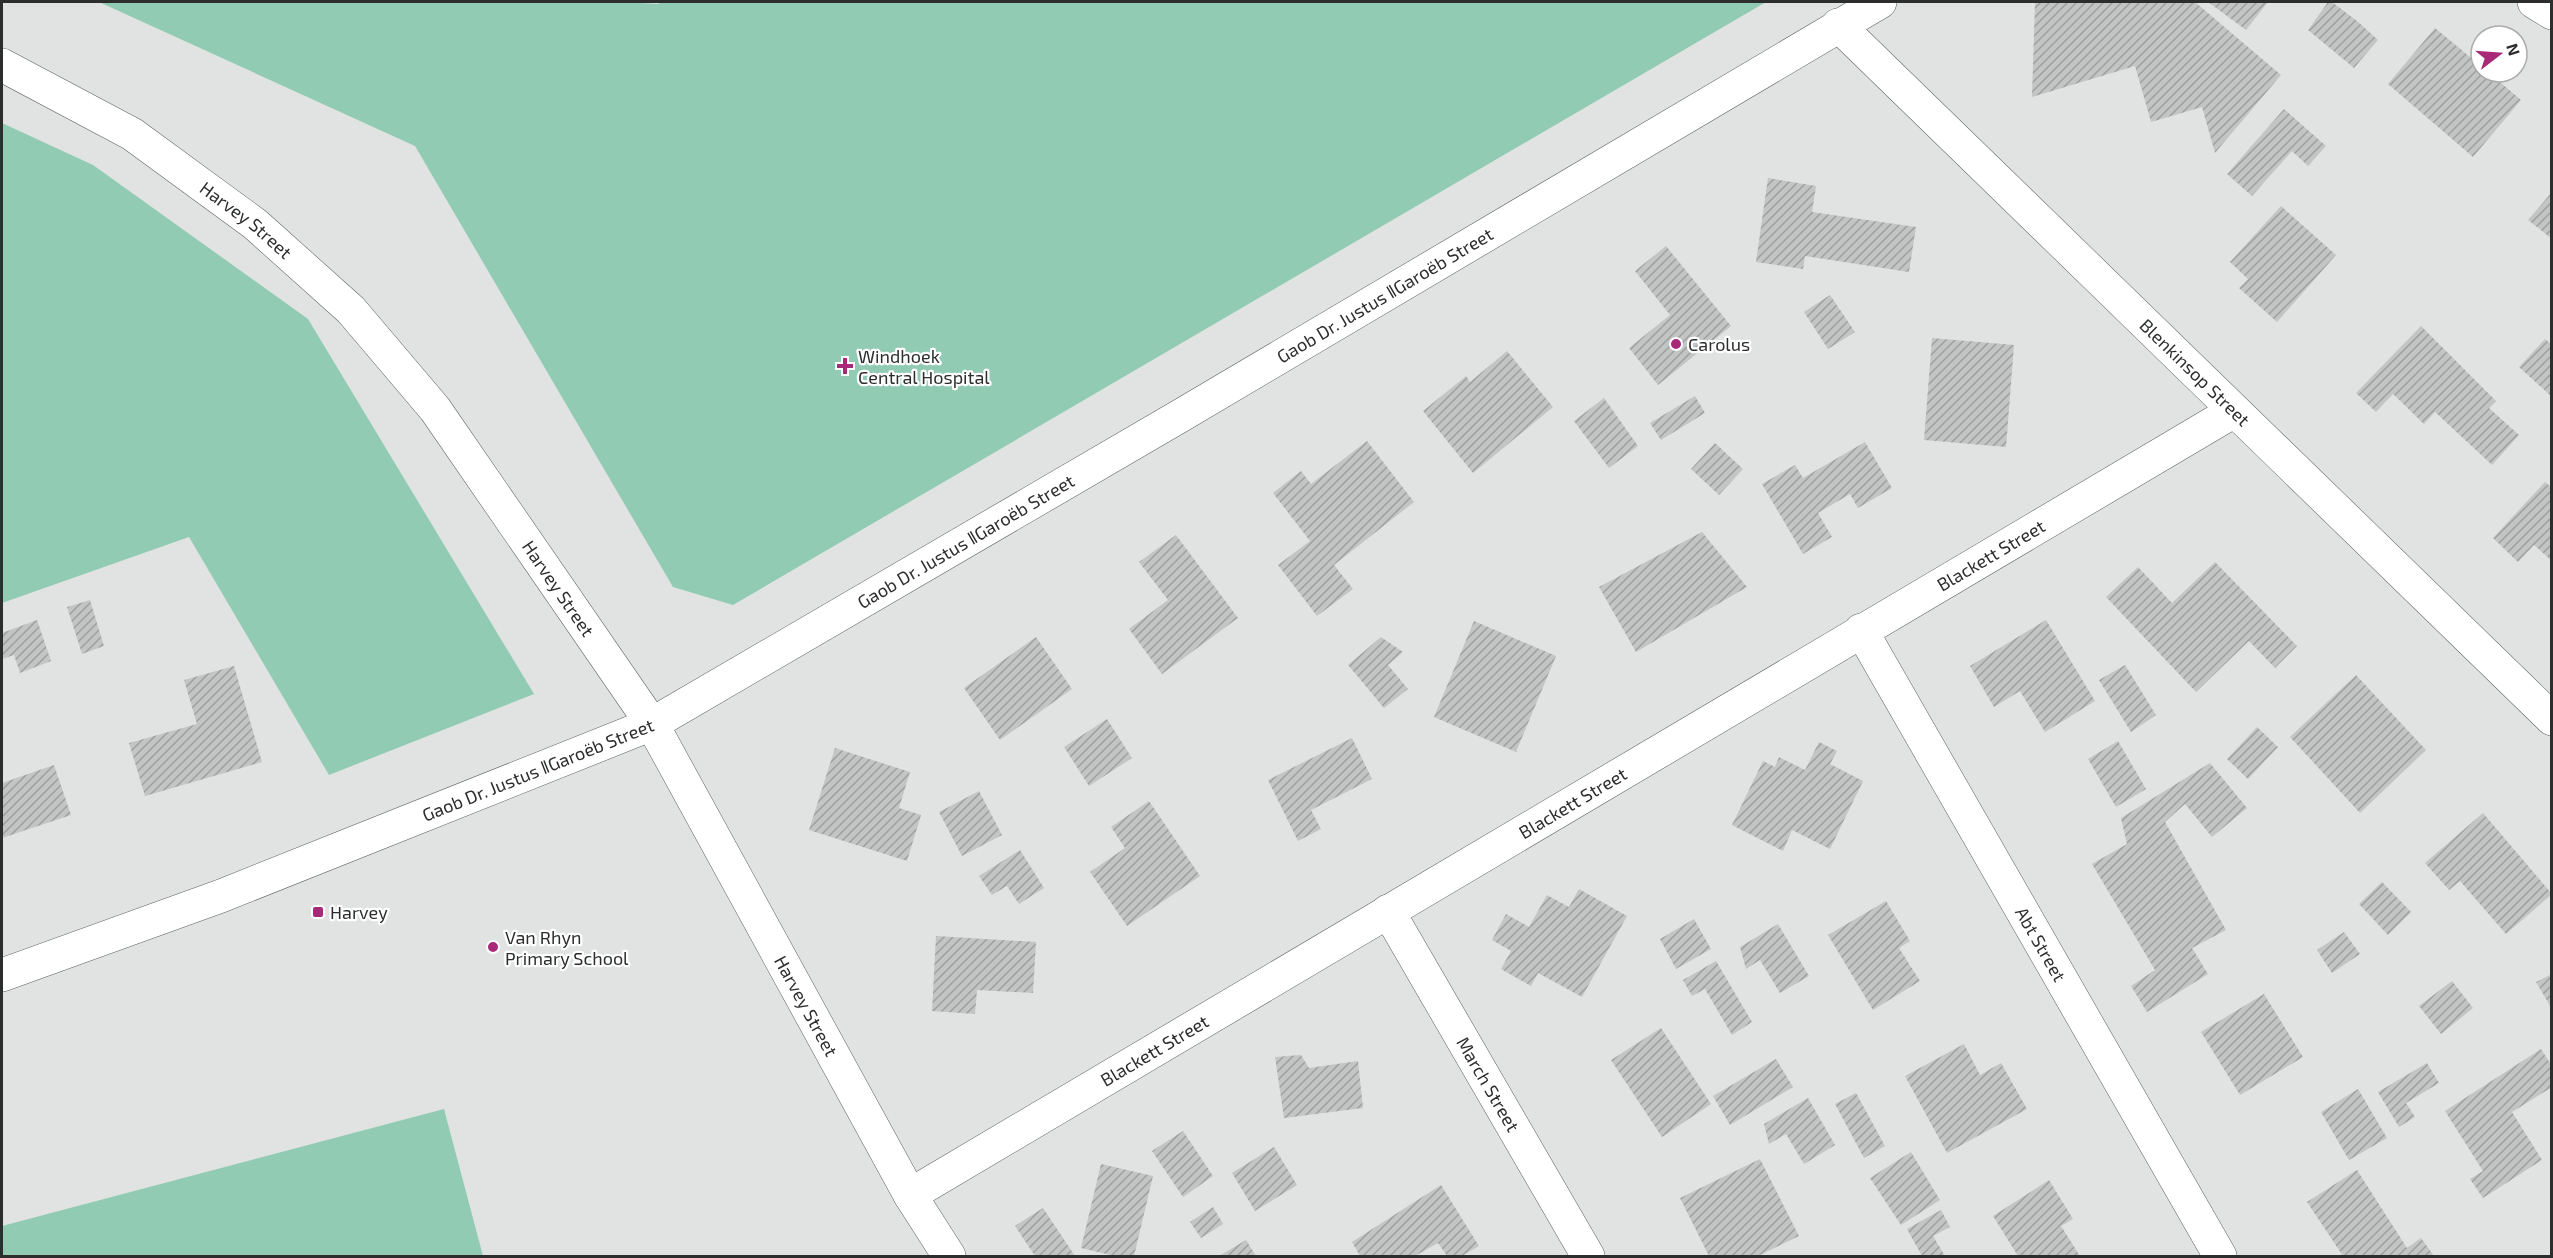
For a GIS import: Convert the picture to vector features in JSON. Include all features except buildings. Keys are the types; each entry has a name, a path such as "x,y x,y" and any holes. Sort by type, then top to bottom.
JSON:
{"street":[{"name":"Gaob Dr. Justus ǁGaroëb Street","path":"2,975 221,896 652,724 1180,416 1880,2"},
{"path":"2534,2 2552,13"},
{"name":"Blenkinsop Street","path":"1838,25 2552,718"},
{"name":"Harvey Street","path":"2,64 132,134 255,224 351,310 435,409 652,724 910,1195 949,1257"},
{"name":"Blackett Street","path":"910,1195 2234,411"},
{"name":"Abt Street","path":"1861,630 2220,1257"},
{"name":"March Street","path":"1388,910 1588,1257"}],"green space":[{"name":"Windhoek Central Hospital","path":"99,2 626,2 657,4 663,2 1766,2 733,605 673,587 415,146"},
{"path":"2,123 93,165 308,319 534,694 329,775 189,537 2,603"},
{"path":"444,1109 483,1256 2,1256 2,1226"}],"place":[{"name":"Carolus","path":"1676,344"},
{"name":"Windhoek Central Hospital","path":"845,366"},
{"name":"Harvey","path":"318,912"},
{"name":"Van Rhyn Primary School","path":"493,947"}]}
